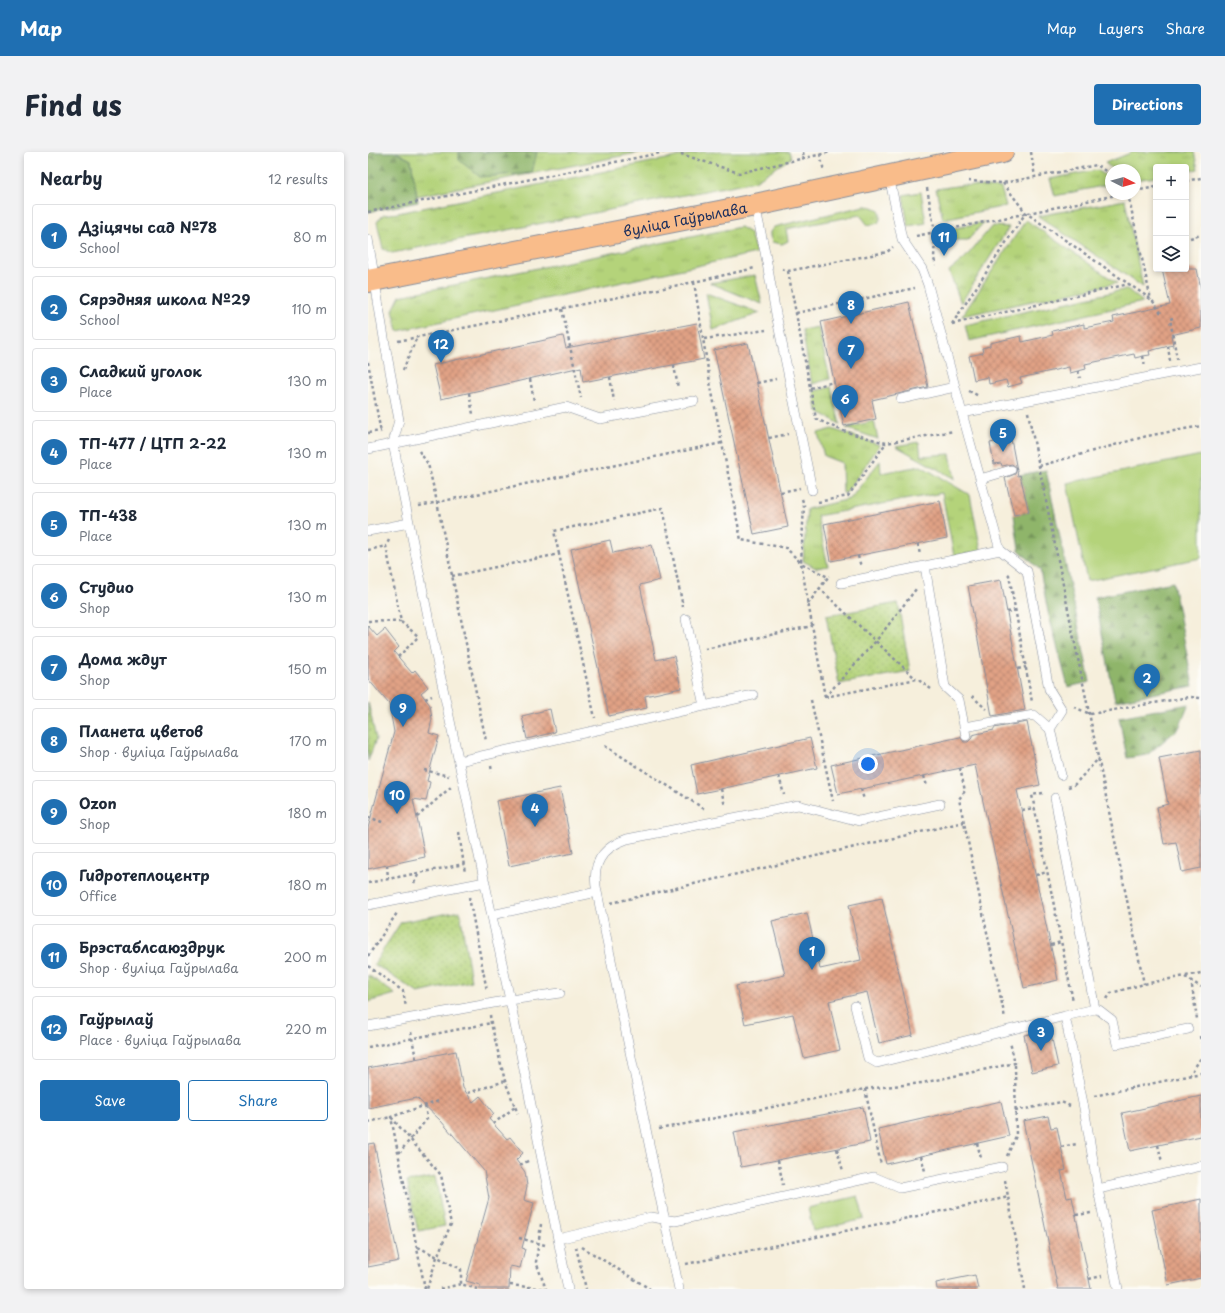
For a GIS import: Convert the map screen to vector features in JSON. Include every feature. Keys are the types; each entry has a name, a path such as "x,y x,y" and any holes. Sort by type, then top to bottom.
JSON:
{"main road":[{"name":"вуліца Гаўрылава","path":"371,280 755,205 889,176 953,157 1002,152"}],"lane":[{"path":"889,176 902,239 922,269 928,285 1000,550 1027,571 1049,689 1062,710 1050,729"},
{"path":"755,205 812,490"},
{"path":"368,239 371,280 399,420 393,443 510,1000 568,1289"},
{"path":"962,414 1201,367"},
{"path":"901,399 955,387"},
{"path":"368,449 566,407 600,418 694,401"},
{"path":"980,478 1012,470"},
{"path":"368,532 409,523"},
{"path":"841,583 1000,550"},
{"path":"924,566 945,687 959,700 965,732 1034,715 1050,729 1061,776"},
{"path":"686,619 704,706"},
{"path":"459,762 753,695"},
{"path":"1055,798 1097,1010"},
{"path":"679,1289 595,884 595,872 599,860 606,850 616,843 627,839 798,805 859,820 940,804"},
{"path":"368,905 485,882"},
{"path":"492,915 597,892"},
{"path":"368,1026 510,1000 560,993"},
{"path":"855,1006 868,1058 877,1063 1065,1016 1097,1010 1112,1020 1117,1044 1188,1029"},
{"path":"1065,1016 1118,1289"},
{"path":"1098,1190 1201,1166"},
{"path":"558,1239 651,1217 675,1221 874,1177 900,1188 1002,1167"}],"path":[{"path":"368,212 666,152"},
{"path":"675,152 739,173 831,152"},
{"path":"803,152 804,158"},
{"path":"1031,152 1035,177"},
{"path":"965,180 1003,183 1097,165 1105,171"},
{"path":"1189,180 1201,178"},
{"path":"1003,183 1026,213 1152,300 1161,313"},
{"path":"926,184 935,232 934,259 936,266"},
{"path":"927,188 935,186"},
{"path":"1141,190 1153,188"},
{"path":"385,344 767,266 788,271 887,252 902,239 1105,197"},
{"path":"1129,200 1152,300"},
{"path":"952,324 1026,213"},
{"path":"1190,238 1201,235"},
{"path":"788,271 816,419 844,431 886,443 966,428"},
{"path":"694,282 710,382 741,540 786,548 800,564"},
{"path":"952,324 1129,284"},
{"path":"796,313 896,292"},
{"path":"562,309 581,399"},
{"path":"704,339 767,330 776,314"},
{"path":"950,316 954,331"},
{"path":"1173,318 1170,319 1178,362"},
{"path":"401,376 418,337"},
{"path":"1168,346 1170,364"},
{"path":"1143,356 1146,369"},
{"path":"674,365 678,388"},
{"path":"610,377 614,400"},
{"path":"530,379 534,401"},
{"path":"757,383 777,379"},
{"path":"810,388 834,382"},
{"path":"968,391 981,398"},
{"path":"469,393 473,414"},
{"path":"1026,401 1144,984"},
{"path":"1039,466 1147,436 1201,426"},
{"path":"368,433 381,431"},
{"path":"769,438 789,433"},
{"path":"412,439 428,464 492,772"},
{"path":"406,509 722,443"},
{"path":"825,697 800,564 804,505 848,496 886,443"},
{"path":"780,492 800,488"},
{"path":"597,730 554,531 663,508 686,619"},
{"path":"398,526 386,546 401,622"},
{"path":"825,697 876,641 924,566 918,544"},
{"path":"368,550 386,546"},
{"path":"452,576 559,554"},
{"path":"858,556 861,571"},
{"path":"1010,575 1032,703"},
{"path":"808,604 828,577"},
{"path":"819,588 917,679 935,691"},
{"path":"1007,612 1016,610"},
{"path":"368,621 401,622 423,641"},
{"path":"692,651 812,626"},
{"path":"398,657 419,637"},
{"path":"1018,669 1026,667"},
{"path":"825,697 917,679"},
{"path":"1090,714 1190,697 1201,698"},
{"path":"811,700 834,807"},
{"path":"604,746 722,820"},
{"path":"960,768 966,790 959,799 1014,1063 1016,1136 1002,1167 1009,1197 1025,1289"},
{"path":"424,770 451,777 450,769"},
{"path":"779,776 784,796"},
{"path":"924,776 927,786"},
{"path":"452,781 454,794"},
{"path":"417,817 453,786"},
{"path":"721,789 726,809"},
{"path":"861,789 864,800"},
{"path":"1022,810 1035,808"},
{"path":"368,817 385,823"},
{"path":"600,906 964,822"},
{"path":"458,825 463,864 489,1004 491,1024 505,1081 520,1119"},
{"path":"368,883 480,860"},
{"path":"387,865 388,879"},
{"path":"1036,875 1047,872"},
{"path":"368,956 408,898 419,873"},
{"path":"1051,945 1061,942"},
{"path":"1097,1010 1111,993 1144,984 1201,973"},
{"path":"1185,976 1201,987"},
{"path":"1191,980 1198,1026"},
{"path":"1196,1018 1201,1017"},
{"path":"368,1048 491,1024"},
{"path":"1200,1034 1201,1042"},
{"path":"1189,1076 1201,1058"},
{"path":"646,1131 865,1089 922,1084 1014,1063"},
{"path":"1093,1096 1201,1074"},
{"path":"468,1093 505,1081"},
{"path":"865,1089 881,1166"},
{"path":"1092,1089 1095,1103"},
{"path":"368,1122 392,1117 441,1100"},
{"path":"1015,1111 1061,1102 1075,1109 1084,1108"},
{"path":"399,1153 427,1119 425,1105"},
{"path":"493,1124 515,1107"},
{"path":"392,1117 441,1176 451,1224 437,1257 426,1289"},
{"path":"392,1117 426,1289"},
{"path":"977,1143 981,1160"},
{"path":"1061,1147 1081,1143"},
{"path":"1158,1145 1162,1164"},
{"path":"837,1148 843,1174"},
{"path":"921,1156 925,1173"},
{"path":"520,1165 533,1158 534,1165"},
{"path":"778,1160 784,1186"},
{"path":"675,1267 1009,1197"},
{"path":"1076,1216 1094,1212"},
{"path":"510,1285 546,1289 536,1262 541,1221"},
{"path":"519,1238 539,1244"},
{"path":"586,1289 575,1243 650,1289"},
{"path":"417,1246 461,1269 461,1284"},
{"path":"1089,1279 1105,1275"},
{"path":"440,1289 461,1284 477,1289"}],"green space":[{"path":"368,152 395,152 411,160 418,202 368,212"},
{"path":"396,152 642,152 417,196 411,160"},
{"path":"459,152 537,152 532,173 480,177 459,160"},
{"path":"701,152 789,152 791,158 755,181 392,253 383,249 377,222 383,215"},
{"path":"1133,152 1194,152 1198,169 1189,170 1189,164 1153,164 1153,177 1141,179 1141,164 1105,163"},
{"path":"1097,170 1105,175 1105,185 1055,196 1050,179"},
{"path":"963,185 1001,188 1006,206 943,219 936,189"},
{"path":"921,192 926,223 908,226 903,195"},
{"path":"1125,200 1143,287 1038,216"},
{"path":"864,206 873,207 880,212 880,219 878,223 868,225 860,215 786,229 788,241 782,244 772,242 770,232 774,227"},
{"path":"1026,220 1117,283 962,316"},
{"path":"984,222 968,240 952,240 935,232"},
{"path":"992,226 1009,227 961,303 949,271 965,258"},
{"path":"740,227 750,233 756,253 398,331 393,310 400,296"},
{"path":"755,275 762,304 710,283"},
{"path":"1127,289 1143,302 969,341 965,325"},
{"path":"706,293 760,313 713,330"},
{"path":"818,327 830,379 812,384 802,330"},
{"path":"831,387 840,424 817,411 814,391"},
{"path":"874,421 878,439 846,428"},
{"path":"832,429 880,445 846,493 843,493 842,463 824,456 818,433"},
{"path":"919,442 921,456 950,454 955,479 896,446"},
{"path":"1201,455 1201,558 1087,581 1067,483"},
{"path":"880,461 881,473 921,466 970,495 981,551 954,556 942,493 817,516 828,566 816,568 803,561 807,509 850,499"},
{"path":"1046,470 1090,682 1068,687 1048,612 1040,570 1019,550 1014,515 1029,512 1020,475"},
{"path":"1173,582 1193,686 1115,701 1095,597"},
{"path":"898,603 910,671 839,684 826,616"},
{"path":"368,702 376,739 368,761"},
{"path":"1189,704 1179,728 1147,755 1127,758 1119,717"},
{"path":"460,911 471,981 418,993 374,964 401,922"},
{"path":"368,975 395,994 368,1002"},
{"path":"435,1177 445,1226 418,1231 407,1182"},
{"path":"858,1196 864,1219 813,1231 808,1208"}],"building":[{"path":"1189,269 1197,269 1201,289 1201,328 1171,335 1173,345 1149,351 1150,355 1135,358 1134,354 1085,364 1086,369 1070,373 1069,367 1020,378 1022,383 1008,387 1006,380 989,384 988,377 974,380 969,356 983,353 982,348 990,346 990,343 1021,336 1022,342 1053,335 1052,331 1084,324 1084,328 1114,322 1113,317 1170,305 1163,272 1189,272"},
{"path":"909,302 928,387 872,400 876,419 844,426 821,322"},
{"path":"697,323 704,359 583,382 581,367 441,399 433,365 563,336 566,348"},
{"path":"748,343 788,527 754,534 714,350"},
{"path":"1011,439 1016,468 1012,464 1002,466 1001,463 994,464 990,443"},
{"path":"1017,469 1018,476 1020,475 1029,512 1014,515 1005,478 1015,474"},
{"path":"940,501 947,538 831,561 824,524"},
{"path":"610,540 613,553 652,545 660,580 640,585 656,660 674,656 681,688 645,696 647,708 609,716 571,549"},
{"path":"1001,580 1025,710 992,716 968,586"},
{"path":"368,626 377,636 385,629 399,647 394,652 412,673 415,670 428,687 421,693 430,705 432,719 429,733 439,736 427,781 430,782 426,801 413,799 425,857 368,869 368,828 394,732 389,704 368,679"},
{"path":"550,709 555,732 527,739 522,716"},
{"path":"1027,722 1040,785 1017,790 1058,980 1024,988 975,765 838,794 831,765 960,737 964,742 968,742 972,738 972,735 994,730 994,728"},
{"path":"810,738 817,768 697,794 691,765"},
{"path":"1201,750 1201,868 1182,872 1176,842 1164,844 1157,807 1168,804 1159,758"},
{"path":"560,788 573,853 509,866 496,801"},
{"path":"882,898 913,1035 879,1043 867,992 829,1001 840,1050 804,1058 793,1014 745,1024 736,986 785,975 772,921 807,913 820,969 861,960 849,905"},
{"path":"1050,1030 1058,1066 1032,1072 1024,1035"},
{"path":"456,1051 463,1088 473,1102 480,1096 494,1114 489,1119 507,1139 510,1137 523,1153 516,1160 525,1172 527,1186 524,1200 534,1203 522,1248 525,1249 520,1268 510,1266 509,1289 480,1289 480,1285 466,1281 489,1198 484,1171 441,1121 417,1098 368,1108 368,1068"},
{"path":"1201,1096 1201,1136 1130,1151 1122,1113"},
{"path":"1001,1101 1009,1136 886,1164 878,1129"},
{"path":"863,1107 870,1142 741,1167 734,1132"},
{"path":"1048,1116 1051,1128 1057,1127 1066,1170 1061,1171 1067,1198 1072,1197 1091,1289 1058,1289 1023,1121"},
{"path":"374,1143 399,1261 368,1267 368,1144"},
{"path":"1201,1199 1201,1278 1168,1285 1152,1210"},
{"path":"975,1275 978,1289 937,1289 936,1283"}],"place":[{"name":"Брэстаблсаюздрук","path":"944,256"},
{"name":"Планета цветов","path":"851,324"},
{"name":"Гаўрылаў","path":"441,363"},
{"name":"Дома ждут","path":"851,369"},
{"name":"Студио","path":"845,418"},
{"name":"ТП-438","path":"1003,452"},
{"name":"Сярэдняя школа №29","path":"1147,697"},
{"name":"Ozon","path":"403,727"},
{"name":"Гидротеплоцентр","path":"397,814"},
{"name":"ТП-477 / ЦТП 2-22","path":"535,827"},
{"name":"Дзіцячы сад №78","path":"812,970"},
{"name":"Сладкий уголок","path":"1041,1051"}]}
